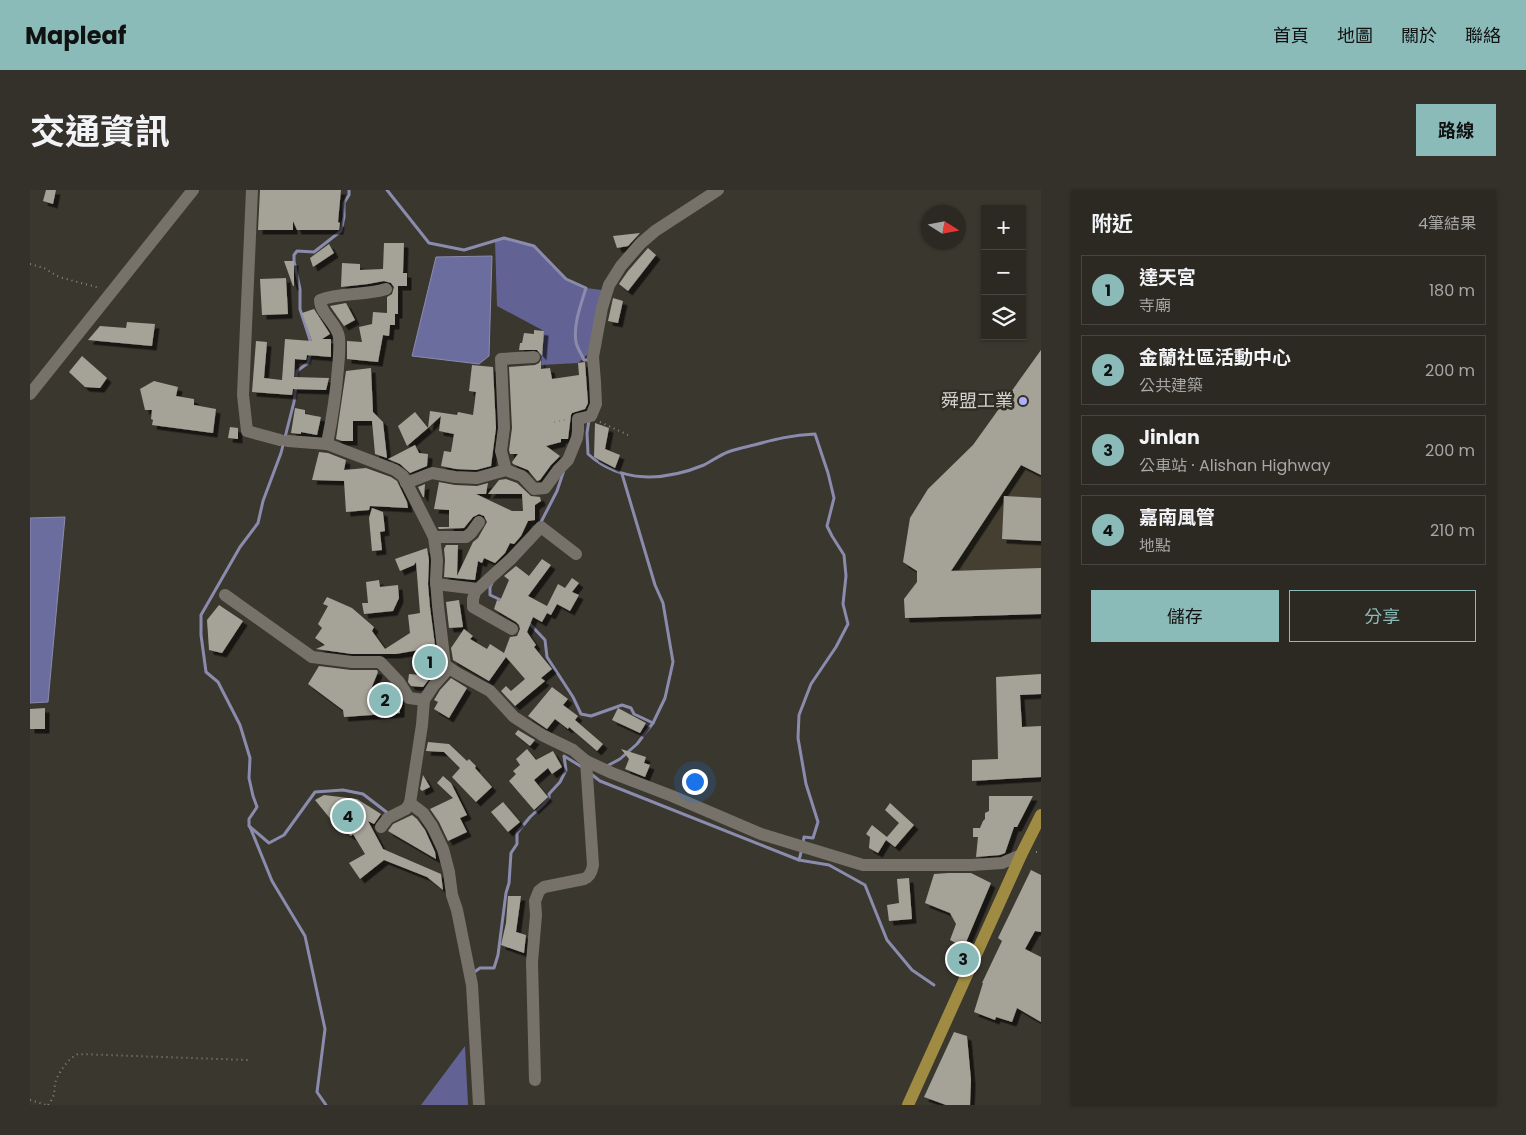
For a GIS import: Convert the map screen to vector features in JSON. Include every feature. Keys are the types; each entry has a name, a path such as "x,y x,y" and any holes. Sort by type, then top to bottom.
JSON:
{"main road":[{"path":"908,1105 1021,855 1041,815"}],"street":[{"path":"30,394 193,190"},
{"path":"252,190 242,395 247,431 284,440 327,444 395,470 403,476 434,537 437,560 436,584 445,665 490,691 514,717 542,735 573,750 586,760 612,773 672,796 760,834 863,865 972,865 1002,863 1021,855"},
{"path":"406,483 432,474 477,478 506,470 522,476 534,489 545,488 568,460 577,438 578,418 592,416 596,404 596,382 592,357 602,308 609,285 621,266 655,230 718,190"},
{"path":"327,444 336,395 339,336 336,328 320,305 320,300 331,296 375,293 386,289"},
{"path":"506,470 501,451 504,428 500,359 534,357"},
{"path":"434,537 466,537 471,534 479,522"},
{"path":"436,584 478,589 511,559 541,527 576,554"},
{"path":"476,589 473,607 512,629"},
{"path":"225,595 312,657 352,662 380,662 400,682 409,698 424,700"},
{"path":"381,827 388,818 406,808 410,803 424,700 449,668"},
{"path":"534,1080 532,962 536,915 535,901 538,891 544,888 584,880 591,873 594,865 586,760"},
{"path":"410,803 423,813 432,826 443,849 449,872 452,895 465,945 472,985 479,1105"}],"path":[{"path":"30,264 50,271 58,277 112,291"},
{"path":"592,416 602,424 613,427 628,435"},
{"path":"30,1100 47,1105 54,1098 57,1079 72,1057 78,1054 248,1060"}],"shaded area":[{"path":"504,238 534,246 566,279 586,288 602,290 589,353 578,363 541,365 544,331 497,306 495,241"},
{"path":"492,256 489,356 479,364 412,356 436,257"},
{"path":"973,445 1041,475 1041,614 905,618 904,599 917,582 917,571 903,562 910,518 928,489"},
{"path":"65,517 48,702 30,703 30,518"},
{"path":"465,1046 468,1105 421,1105"}],"building":[{"path":"46,190 56,190 53,204 43,201"},
{"path":"260,190 341,190 339,230 297,230 293,221 293,230 258,230"},
{"path":"640,233 628,246 617,248 613,236"},
{"path":"384,243 404,243 403,273 407,273 407,286 398,286 398,314 395,314 395,325 390,325 389,336 383,335 378,362 347,359 347,341 362,342 359,327 372,324 373,312 387,313 387,297 392,294 394,287 391,283 384,281 341,287 342,263 360,264 360,270 383,269"},
{"path":"329,244 334,253 313,267 310,258"},
{"path":"648,248 656,255 628,291 619,284"},
{"path":"284,261 294,261 294,286 293,286"},
{"path":"286,278 288,314 262,315 260,279"},
{"path":"613,298 623,301 618,323 608,321"},
{"path":"346,303 355,320 344,326 330,306"},
{"path":"314,309 330,334 322,339 331,339 331,357 307,355 306,360 295,359 294,377 329,378 326,390 293,389 292,395 252,392 256,341 267,342 264,378 282,380 285,339 312,341 302,313"},
{"path":"127,322 155,324 152,346 88,340 100,326 126,328"},
{"path":"534,330 544,331 542,356 537,350 519,350 524,333 534,334"},
{"path":"1041,350 1041,475 1021,465 951,571 1041,568 1041,614 905,618 904,599 917,582 917,571 903,562 910,518 928,489 973,445"},
{"path":"82,356 107,378 100,388 85,387 69,372"},
{"path":"541,360 541,369 550,368 552,379 579,375 578,363 585,362 588,403 585,409 572,413 568,439 561,439 561,442 546,446 560,456 540,480 537,481 528,470 513,464 512,462 518,454 510,454 509,450 512,428 509,367 535,365"},
{"path":"472,365 493,367 496,428 491,466 476,470 441,466 444,451 451,452 454,434 439,431 441,416 428,428 430,411 457,415 458,412 473,415 476,392 469,391"},
{"path":"371,368 373,412 383,422 387,458 375,454 372,421 353,421 353,441 336,439 346,371"},
{"path":"154,381 178,387 176,396 194,399 194,405 216,409 213,433 152,425 152,410 145,410 140,389"},
{"path":"295,408 305,410 305,414 321,417 317,435 301,432 301,434 291,433"},
{"path":"415,412 428,428 407,446 398,426"},
{"path":"595,423 609,428 605,449 620,455 615,468 594,457"},
{"path":"230,427 238,428 238,439 228,438"},
{"path":"415,445 419,453 428,454 427,466 410,473 400,464 388,459"},
{"path":"319,452 328,453 346,460 344,470 366,468 391,477 397,481 408,508 370,506 369,510 346,512 344,481 312,480"},
{"path":"506,479 517,483 531,496 540,497 541,501 535,505 535,520 528,521 521,536 514,544 510,543 505,553 495,563 484,558 482,563 478,561 475,580 444,577 444,549 446,545 458,545 457,576 473,542 478,538 487,522 484,516 479,514 473,517 464,528 439,529 438,527 449,527 449,510 434,509 439,482 477,486 488,483 486,494 476,494 512,511 523,511 522,494 488,494 499,480"},
{"path":"425,484 424,497 423,497 418,487"},
{"path":"1004,496 1041,498 1041,541 1002,539"},
{"path":"372,508 383,512 385,531 380,532 382,550 372,551 369,518"},
{"path":"427,548 430,607 438,668 423,687 411,686 408,682 409,674 421,675 419,650 396,654 352,654 316,649 325,645 315,638 322,628 318,624 328,606 323,604 327,597 352,608 374,627 372,631 385,649 410,633 408,615 420,613 416,562 414,565 400,571 395,559"},
{"path":"542,559 551,565 528,596 547,606 558,584 565,588 572,578 579,583 572,592 579,595 570,611 557,604 551,615 547,613 542,622 533,617 527,632 536,645 534,647 552,669 541,678 545,681 515,706 501,691 506,686 511,691 525,679 506,657 489,681 453,660 451,648 464,629 473,636 470,639 487,649 490,644 504,653 510,637 517,636 520,629 516,622 494,609 497,600 500,601 509,580 504,576 516,566 529,576"},
{"path":"379,580 380,587 398,585 399,598 393,611 364,614 362,603 368,603 366,582"},
{"path":"459,600 463,627 449,628 446,602"},
{"path":"219,605 243,621 222,653 209,650 207,620"},
{"path":"319,666 351,670 377,670 378,672 371,689 394,689 400,699 400,713 344,717 343,710 308,684"},
{"path":"1041,674 1041,694 1020,695 1022,727 1041,726 1041,777 972,781 972,760 998,759 996,677"},
{"path":"451,678 467,688 449,718 434,709 438,702 434,700"},
{"path":"552,687 568,699 563,705 578,716 575,720 603,744 597,751 569,727 568,729 555,719 547,729 528,716"},
{"path":"45,708 45,729 30,729 30,709"},
{"path":"618,708 646,723 640,733 612,720"},
{"path":"518,730 535,740 530,746 515,734"},
{"path":"428,742 449,744 467,761 469,759 476,766 475,768 492,787 476,802 452,777 460,768 444,752 426,751"},
{"path":"527,749 536,760 553,751 562,767 552,774 548,768 534,780 548,797 534,810 509,781 516,774 513,771 520,765 516,759"},
{"path":"621,749 646,757 644,763 650,765 645,777 625,769 629,759"},
{"path":"423,775 430,787 422,791 420,789"},
{"path":"443,776 451,783 467,815 460,818 467,832 448,841 430,809 453,798 437,783"},
{"path":"324,795 357,799 381,814 374,824 368,821 383,849 441,874 443,890 427,877 384,860 360,879 349,863 365,854 353,834 351,836 333,822 315,800"},
{"path":"989,796 1033,796 1017,827 1014,827 1005,853 976,857 978,837 973,837 973,828 980,828 985,819 985,813 989,811"},
{"path":"503,802 520,822 508,832 491,812"},
{"path":"890,803 914,825 895,847 886,840 878,853 869,848 870,837 866,834 872,825 887,837 899,823 885,810"},
{"path":"412,815 425,830 435,852 436,859 388,831 393,824"},
{"path":"1031,870 1041,875 1041,932 1035,931 1025,949 1041,957 1041,1022 1017,1008 1012,1022 996,1017 995,1020 974,1012 982,983 1002,941 998,938"},
{"path":"971,873 991,883 964,947 950,940 956,924 950,913 925,903 934,874"},
{"path":"909,878 912,919 889,921 887,905 899,903 897,879"},
{"path":"508,896 521,896 516,932 526,935 524,953 501,945 506,923"},
{"path":"954,1032 967,1036 971,1080 970,1105 946,1105 924,1097"}],"waterway":[{"path":"311,343 300,309 300,289 294,255 297,251 314,252 341,231 344,203 349,195 349,190"},
{"path":"387,190 429,243 464,250 504,238 534,246 566,279 586,288 578,315 575,335 584,360 590,360"},
{"path":"296,379 297,371 308,363 311,351"},
{"path":"296,385 294,402 281,453 263,501 258,523 240,547 201,615 201,635 206,672 218,682 240,725 250,758 249,778 257,807 249,819 249,826 269,843 284,835 315,792 343,790 363,794 389,814"},
{"path":"589,420 587,433 588,454 601,464 615,471 644,477 674,474 704,465 734,450 799,435 815,434 834,498 827,526 844,555 846,576 843,604 848,624 836,647 811,684 799,715 798,738 806,784 818,822 813,838 804,837 803,843"},
{"path":"540,524 557,491 564,470"},
{"path":"607,766 620,759 637,744 653,723 665,698 673,662 663,603 655,585 622,474"},
{"path":"492,583 490,595 503,601"},
{"path":"529,623 545,640 547,657 573,697 581,714 591,716 622,705 631,708 634,714 653,723"},
{"path":"473,973 480,968 494,968 498,955 509,883 511,853 517,844 517,833 549,798 549,794 560,782 566,770 564,756 582,767"},
{"path":"591,774 600,781 799,860"},
{"path":"250,827 272,881 305,936 325,1029 317,1092 326,1105"},
{"path":"802,849 799,860 829,865 865,885 887,940 912,970 934,985"}],"place":[{"name":"舜盟工業","path":"1023,401"},
{"name":"達天宮","path":"430,662"},
{"name":"金蘭社區活動中心","path":"385,700"},
{"name":"嘉南風管","path":"348,816"},
{"name":"Jinlan","path":"963,959"}]}
